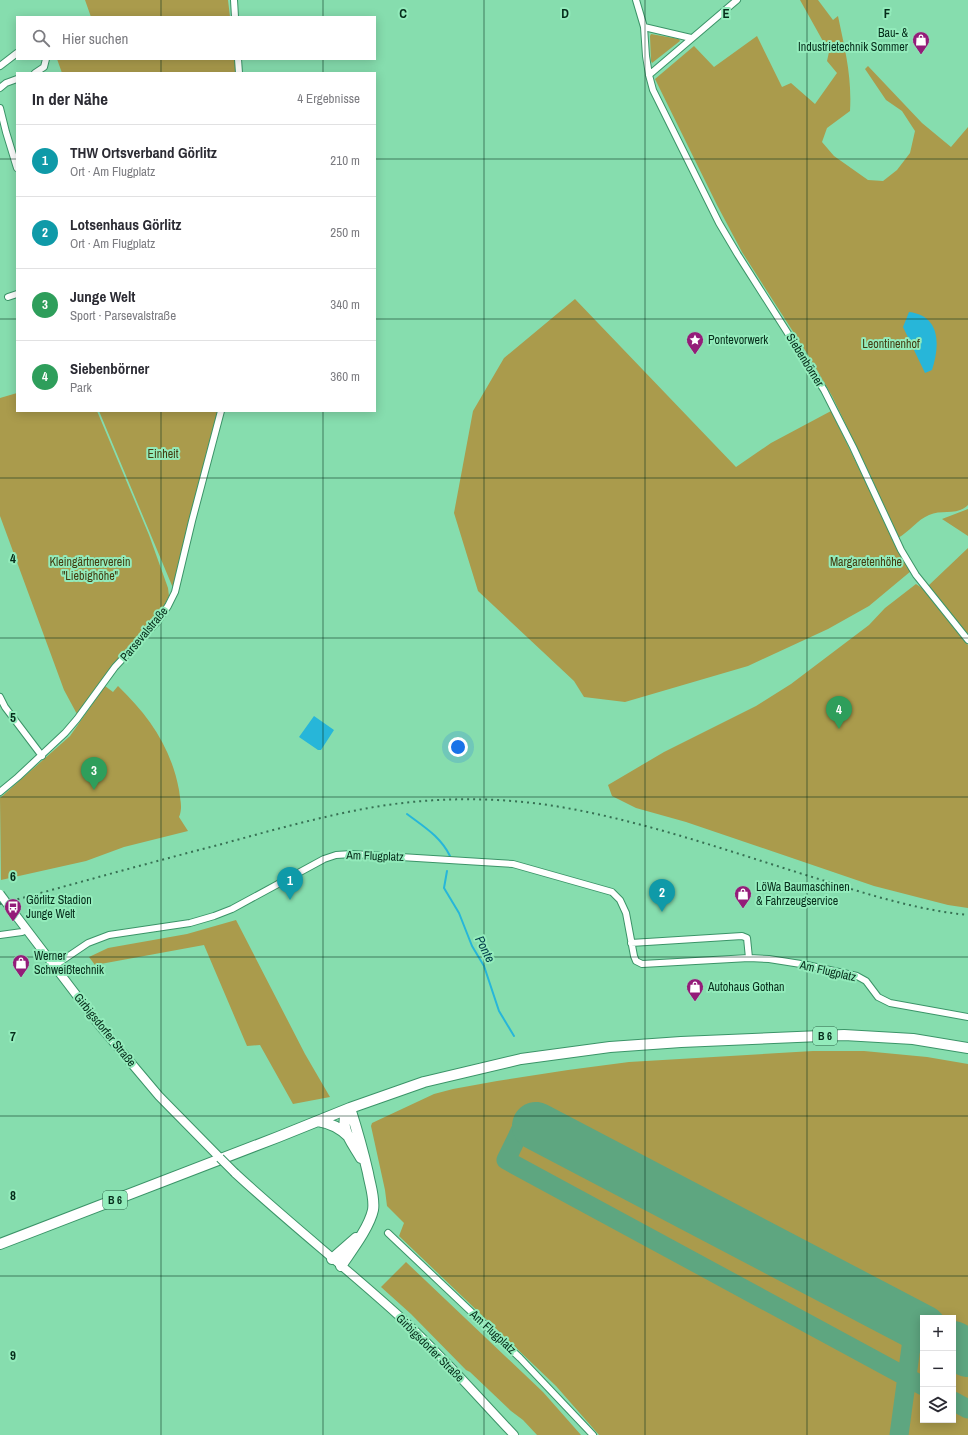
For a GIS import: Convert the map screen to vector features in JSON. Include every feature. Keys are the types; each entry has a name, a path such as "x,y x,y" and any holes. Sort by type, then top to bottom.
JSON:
{"main road":[{"name":"B 6","path":"0,1244 350,1108 424,1082 520,1059 610,1046 844,1035 913,1039 968,1048"},
{"path":"350,1108 345,1114 344,1120 348,1136 367,1172"},
{"path":"341,1266 369,1221 373,1209 373,1197 363,1151 350,1108"},
{"path":"318,1121 337,1127 348,1136"},
{"path":"332,1259 361,1234"}],"street":[{"path":"234,0 235,16"},
{"name":"Siebenbörner","path":"636,0 644,27 649,75 653,90 719,223 824,390 853,447 901,550 916,575 968,640"},
{"path":"649,75 737,0"},
{"path":"644,27 691,38"},
{"path":"0,66 16,54"},
{"path":"36,72 44,67 46,60"},
{"path":"238,60 239,72"},
{"path":"0,88 6,83 16,79"},
{"path":"0,108 16,165"},
{"path":"8,297 16,294"},
{"name":"Parsevalstraße","path":"0,792 42,756 77,719 115,667 158,621 168,606 175,592 221,412"},
{"path":"0,697 5,707 42,756"},
{"name":"Am Flugplatz","path":"54,966 88,943 109,935 190,923 214,916 234,907 324,859 336,855 352,854 514,864 612,892 620,900 626,913 631,943 636,961 642,964 749,958 769,959 807,965 857,976 866,981 878,997 890,1003 968,1017"},
{"name":"Girbigsdorfer Straße","path":"0,894 100,1026 159,1096 235,1173 398,1315 439,1355 514,1435"},
{"path":"0,935 27,930"},
{"path":"631,943 742,936 747,938 749,958"},
{"name":"Am Flugplatz","path":"388,1233 520,1358 593,1435"}],"green space":[{"path":"85,0 228,0 230,16 91,16"},
{"name":"Leontinenhof","path":"800,0 818,0 833,20 838,16 849,75 850,111 827,128 822,142 834,156 868,180 883,181 897,170 910,153 915,131 902,111 886,100 865,69 868,66 922,123 951,147 968,127 968,505 959,510 939,512 929,515 898,538 890,524 873,481 832,396 810,358 742,252 717,205 655,79 694,46 714,67 757,36 782,87 791,83 815,104 837,73 827,61 829,52"},
{"path":"651,34 679,39 680,41 652,63"},
{"path":"57,60 236,60 238,72 62,72"},
{"name":"Margaretenhöhe","path":"575,299 736,467 771,443 831,411 887,526 911,571 869,606 828,629 748,666 625,702 584,697 574,681 478,591 454,513 473,411 504,358"},
{"name":"Kleingärtnerverein \"Liebighöhe\"","path":"16,393 16,412 97,412 149,535 168,588 169,596 161,612 113,665 78,716 64,690 0,516 0,398"},
{"name":"Einheit","path":"99,412 220,412 173,588"},
{"path":"968,509 968,536 942,519"},
{"path":"968,548 968,636 928,586"},
{"path":"916,584 922,588 968,645 968,908 948,905 874,886 686,822 636,808 612,796 608,785 664,752 756,706 791,684 869,625 885,608"},
{"path":"105,686 113,692 118,686 149,721 157,733 175,774 181,804 179,817 188,831 124,847 86,861 1,880 0,798 70,736"},
{"path":"236,920 305,1054 330,1097 293,1104 260,1045 247,1046 204,945 95,965 89,957 108,948 187,934"},
{"path":"813,1051 864,1051 927,1057 968,1064 968,1435 599,1435 556,1386 399,1236 404,1223 387,1206 371,1126 372,1123 434,1094 497,1081 629,1062"},
{"path":"406,1262 543,1392 581,1435 537,1435 523,1420 466,1370 411,1314 381,1287"}],"water":[{"path":"909,312 927,319 936,333 937,342 935,360 932,370 925,373 903,327"},
{"path":"314,716 334,730 321,750 318,750 299,737"}],"waterway":[{"name":"Ponte","path":"407,814 436,837 450,856"},
{"name":"Ponte","path":"447,871 444,888 459,913 472,946 484,966 499,1011 514,1036"}],"taxiway":[{"path":"536,1126 521,1129 506,1160 920,1384"},
{"path":"899,1435 914,1325"},
{"path":"956,1403 968,1409"}],"runway":[{"path":"536,1126 920,1327"},
{"path":"956,1347 968,1353"}],"railway":[{"path":"0,904 328,816 389,805 468,799 546,805 572,809 635,823 698,841 840,886 912,906 968,915"}],"place":[{"name":"Bau- & Industrietechnik Sommer","path":"921,55"},
{"name":"Pontevorwerk","path":"695,355"},
{"name":"Siebenbörner","path":"839,729"},
{"name":"Junge Welt","path":"94,790"},
{"name":"THW Ortsverband Görlitz","path":"290,900"},
{"name":"LöWa Baumaschinen & Fahrzeugservice","path":"743,909"},
{"name":"Lotsenhaus Görlitz","path":"662,912"},
{"name":"Görlitz Stadion Junge Welt","path":"13,922"},
{"name":"Werner Schweißtechnik","path":"21,978"},
{"name":"Autohaus Gothan","path":"695,1002"}]}
